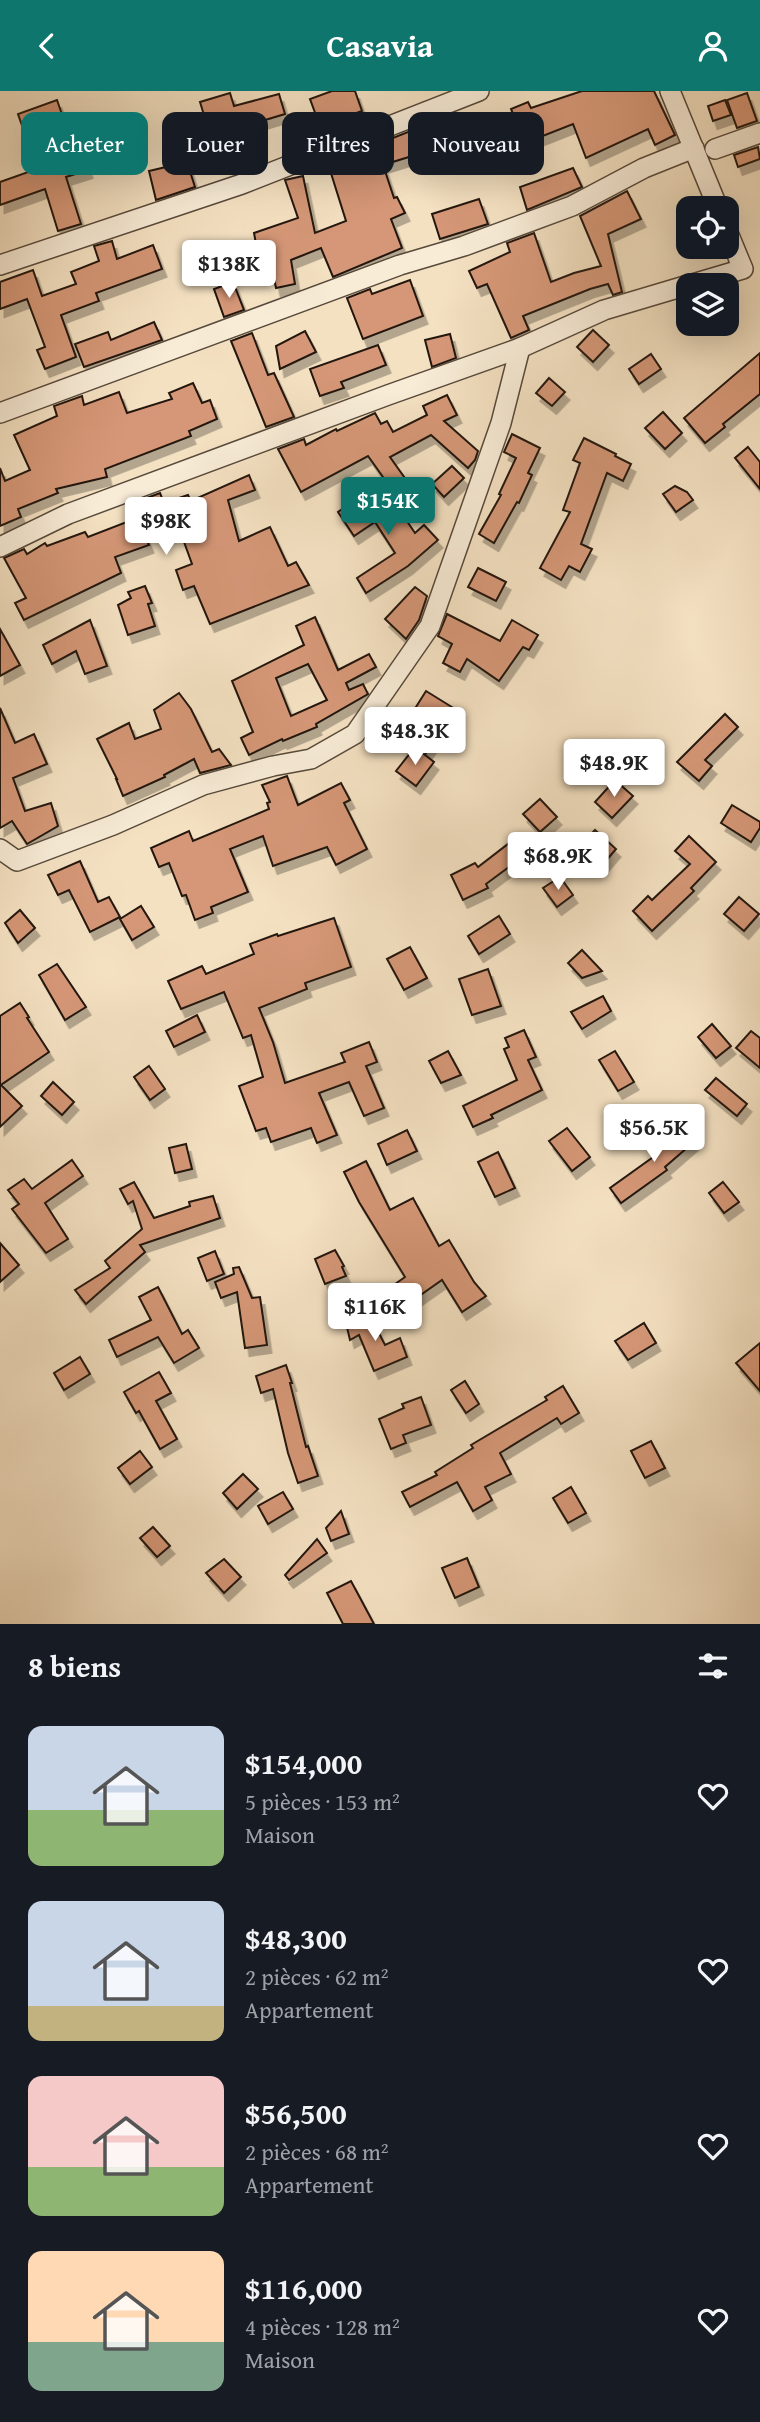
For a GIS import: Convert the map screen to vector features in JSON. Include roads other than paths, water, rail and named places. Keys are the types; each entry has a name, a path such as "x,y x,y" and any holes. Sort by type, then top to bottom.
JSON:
{"street":[{"path":"0,265 242,184 479,91"},
{"path":"670,91 713,196"},
{"path":"715,149 760,133"},
{"path":"0,413 400,265 464,246 572,207 644,168 694,148"},
{"path":"729,273 743,269 739,259"},
{"path":"0,547 81,510 520,348 604,310 676,289"},
{"path":"0,849 17,862 113,825 203,785 310,759 355,734 430,626 501,423 520,348"}]}
